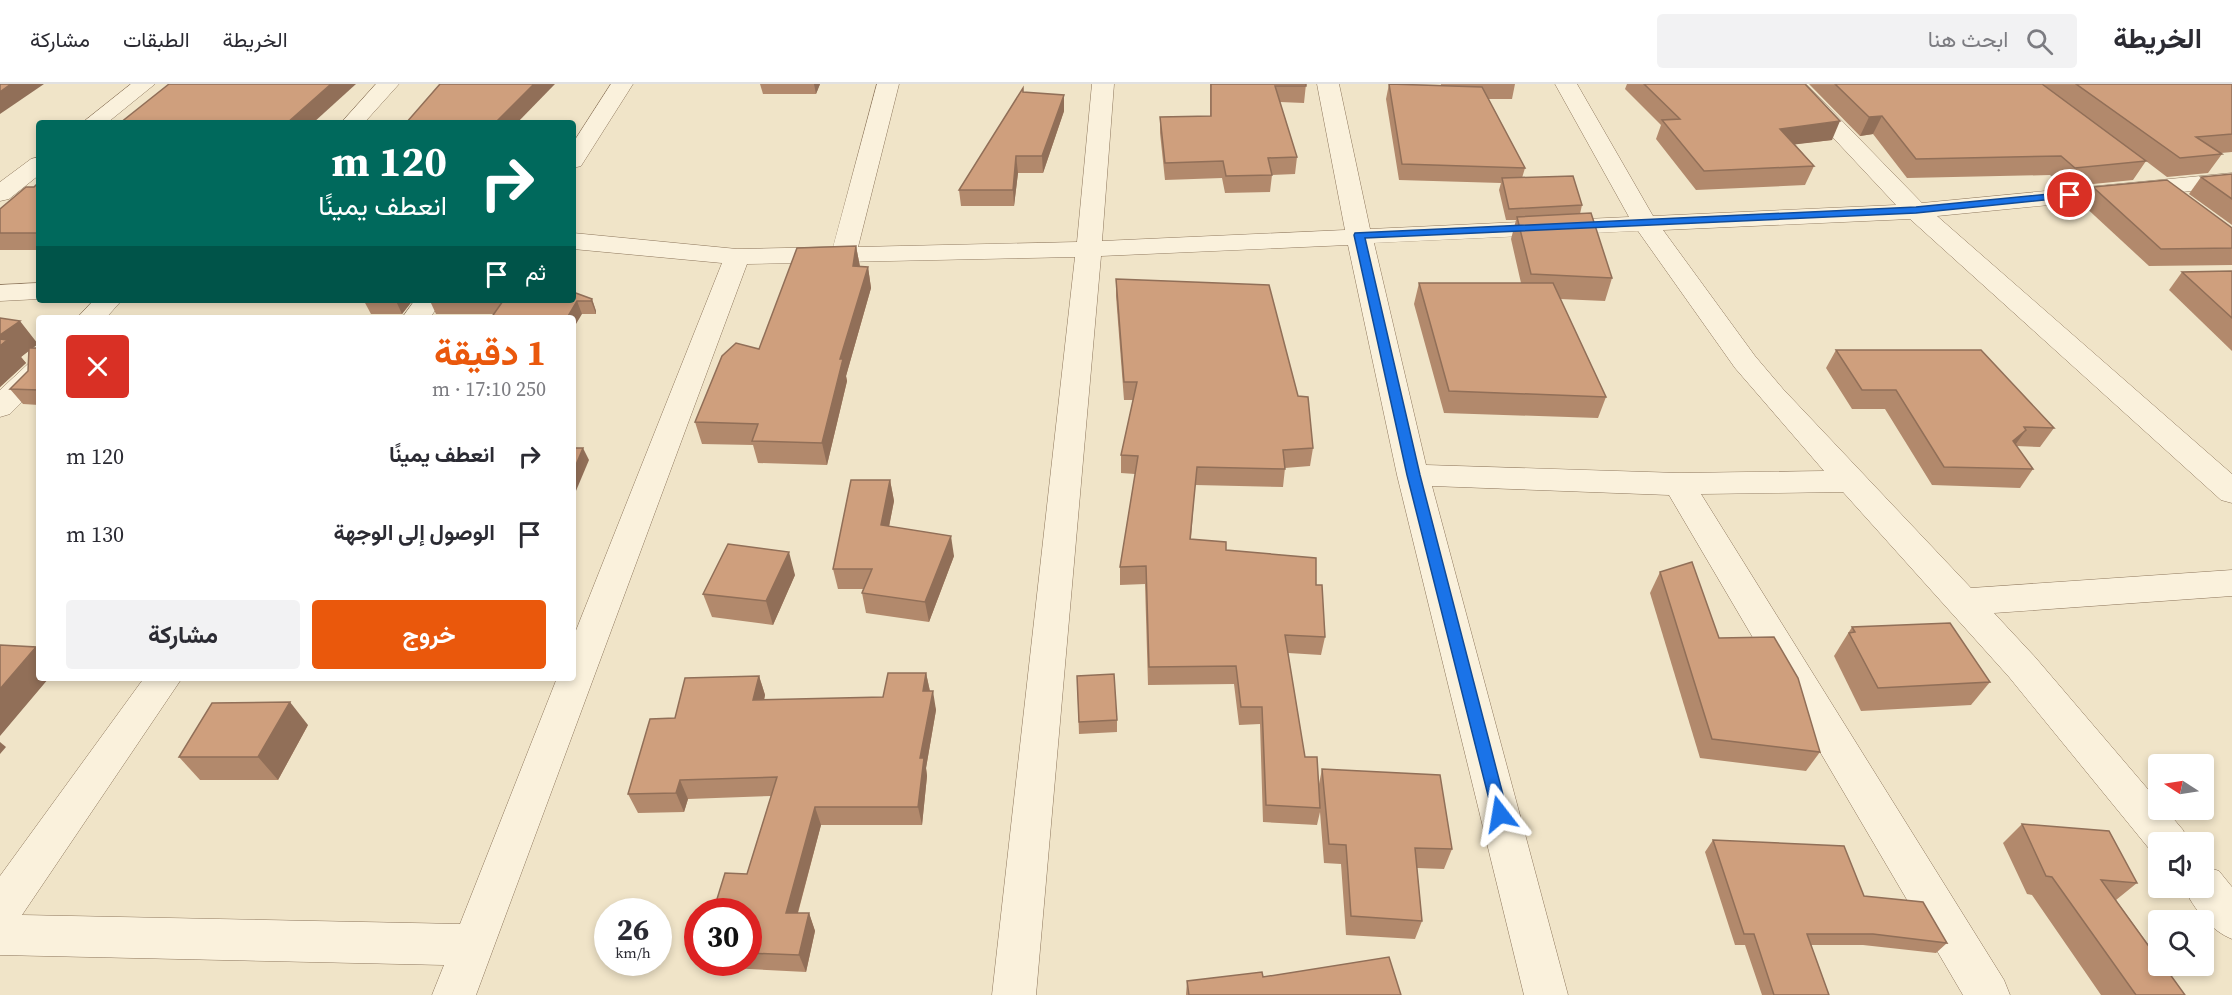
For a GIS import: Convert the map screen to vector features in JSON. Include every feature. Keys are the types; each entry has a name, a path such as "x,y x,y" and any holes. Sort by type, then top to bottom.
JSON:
{"street":[{"path":"97,120 144,84"},
{"path":"355,120 388,84"},
{"path":"576,156 622,84"},
{"path":"844,253 888,84"},
{"path":"1014,995 1089,249 1103,84"},
{"path":"1328,84 1413,475 1546,995"},
{"path":"1566,84 1644,222 1745,362 2022,667 2160,832"},
{"path":"1794,84 1916,210 2232,492"},
{"path":"0,194 36,166"},
{"path":"2130,166 2185,206"},
{"path":"576,241 736,257 1089,249 1916,210 2232,180"},
{"path":"576,676 736,257"},
{"path":"0,293 36,291"},
{"path":"94,315 106,303"},
{"path":"0,407 36,372"},
{"path":"1413,475 1679,484 1851,481"},
{"path":"1679,484 1988,995"},
{"path":"1964,602 2232,583"},
{"path":"0,912 162,681"},
{"path":"454,995 574,681"},
{"path":"2214,897 2232,919"},
{"path":"0,935 473,945"}],"building":[{"path":"0,84 11,84 0,92"},
{"path":"169,84 331,84 290,120 124,120"},
{"path":"440,84 534,84 498,120 409,120"},
{"path":"1211,84 1306,84 1306,86 1275,86 1297,157 1268,158 1272,175 1226,176 1223,161 1165,163 1160,117 1211,116"},
{"path":"1389,84 1482,87 1525,168 1402,164"},
{"path":"1644,84 1805,84 1840,121 1780,129 1814,166 1704,171 1662,120 1680,119"},
{"path":"1835,84 2042,84 2146,161 2075,168 2061,156 1916,159 1882,116 1869,117"},
{"path":"2076,84 2232,84 2232,134 2196,137 2222,154 2180,158"},
{"path":"1023,88 1023,92 1064,95 1042,156 1016,156 1013,190 959,190"},
{"path":"2232,174 2232,199 2201,177"},
{"path":"1573,176 1582,205 1509,209 1502,178"},
{"path":"2167,180 2232,228 2232,248 2161,249 2093,187"},
{"path":"36,185 36,233 0,233 0,209 26,187"},
{"path":"1591,213 1612,278 1531,274 1517,217"},
{"path":"856,246 853,266 868,267 840,359 843,359 822,443 752,441 758,424 695,422 722,356 736,343 759,349 797,248"},
{"path":"2232,271 2232,318 2182,272"},
{"path":"1116,279 1269,285 1298,396 1308,397 1313,448 1283,450 1285,469 1197,467 1190,539 1226,542 1226,550 1316,558 1316,585 1322,585 1325,637 1285,635 1305,757 1317,757 1320,808 1266,805 1262,707 1241,707 1236,666 1149,667 1146,566 1120,567 1138,456 1121,455 1137,382 1124,382"},
{"path":"1419,283 1553,283 1606,397 1449,391"},
{"path":"576,293 592,299 591,301 576,303"},
{"path":"502,303 576,303 569,315 493,315"},
{"path":"0,318 20,321 0,335"},
{"path":"0,339 7,340 0,346"},
{"path":"29,348 36,348 36,390 10,389 28,371"},
{"path":"1836,350 1981,350 2054,428 2024,427 2026,430 2013,441 2033,469 1944,467 1896,390 1862,390"},
{"path":"576,448 583,448 576,465"},
{"path":"851,480 890,480 881,525 951,536 925,602 862,593 872,569 833,569"},
{"path":"728,544 789,552 766,601 703,594"},
{"path":"1692,562 1719,638 1774,637 1798,678 1820,752 1712,739 1660,572"},
{"path":"1950,623 1990,682 1878,688 1849,633 1855,632 1852,627"},
{"path":"0,645 36,647 0,689"},
{"path":"888,673 926,673 923,691 933,691 920,758 924,758 918,807 815,807 786,913 809,913 799,955 762,954 762,898 717,898 725,873 747,874 777,777 680,780 676,793 628,794 650,719 675,718 685,678 759,676 753,700 883,697"},
{"path":"1114,674 1117,720 1079,722 1077,676"},
{"path":"290,702 258,757 179,757 212,703"},
{"path":"1322,769 1440,775 1452,849 1415,848 1422,921 1351,916 1346,845 1329,844"},
{"path":"2022,824 2109,831 2137,883 2101,880 2148,945 2148,976 2171,976 2185,995 2136,995 2052,877 2046,876"},
{"path":"1713,840 1844,846 1864,896 1923,902 1947,943 1873,934 1807,934 1829,995 1774,995 1754,934 1744,934"},
{"path":"1389,957 1401,995 1189,995 1187,981 1262,972 1263,977"}],"route":[{"path":"1500,814 1413,475 1359,235 1916,210 2070,195"}]}
